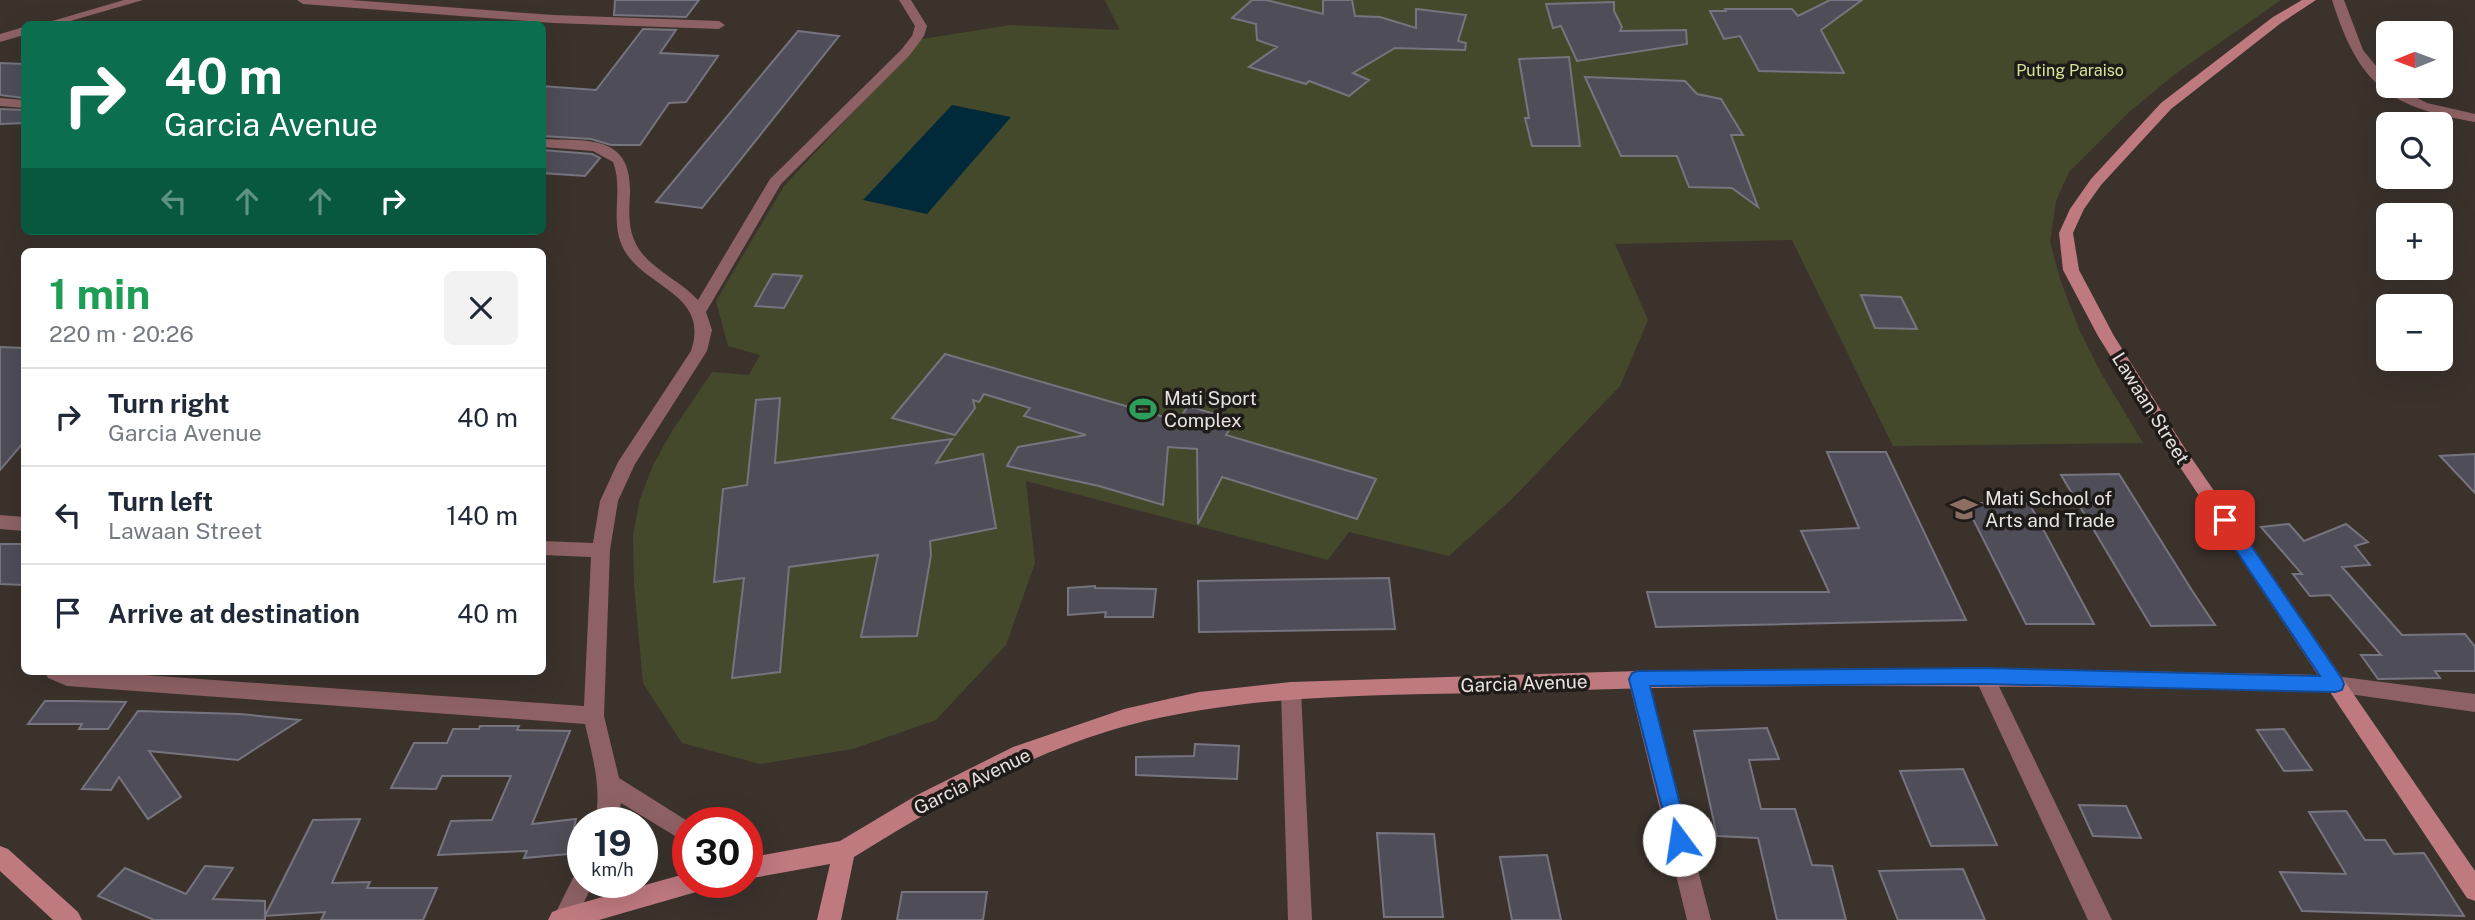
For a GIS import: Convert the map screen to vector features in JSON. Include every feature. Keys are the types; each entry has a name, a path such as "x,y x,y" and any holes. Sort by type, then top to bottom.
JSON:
{"street":[{"path":"59,21 137,0"},
{"path":"303,0 553,19 719,25"},
{"path":"699,311 775,182 905,53 918,36 920,26 905,0"},
{"name":"Lawaan Street","path":"2310,0 2277,20 2165,106 2096,182 2066,233 2071,270 2106,336 2180,454 2475,890"},
{"path":"2338,0 2358,55 2375,80 2396,94 2430,108 2475,118"},
{"path":"546,25 553,19"},
{"path":"0,38 21,32"},
{"path":"0,102 21,104"},
{"path":"546,143 586,146 606,151 618,159 622,169 622,225 632,252 683,294 699,311 704,330 699,351 627,463 609,501 601,550 594,716 609,784 610,807"},
{"path":"0,522 21,524"},
{"path":"546,548 601,550"},
{"path":"61,675 67,678 594,716"},
{"path":"1984,676 2100,920"},
{"name":"Garcia Avenue","path":"763,863 844,851 925,802 1020,754 1136,715 1199,701 1291,691 1638,679 1984,676 2335,684"},
{"path":"1638,679 1699,920"},
{"path":"2335,684 2475,704"},
{"path":"1291,691 1300,920"},
{"path":"609,784 672,824"},
{"path":"829,920 844,851"},
{"path":"0,856 70,920"},
{"path":"561,920 672,889"},
{"path":"561,920 574,898"}],"green space":[{"name":"Mati Sport Complex","path":"1105,0 2281,0 2175,74 2127,114 2069,172 2056,201 2050,242 2061,282 2079,329 2101,373 2143,443 1893,446 1792,240 1615,244 1648,320 1620,386 1512,499 1449,556 1349,532 1328,560 1026,481 1035,563 1006,645 936,720 853,749 760,764 682,743 643,683 634,584 633,535 640,499 653,465 672,431 712,372 749,375 760,355 728,346 716,301 784,186 922,39 1011,25 1120,30"}],"water":[{"path":"952,105 1011,117 927,214 863,200"}],"building":[{"path":"615,0 699,0 686,17 614,15"},
{"path":"1252,0 1266,0 1323,14 1323,0 1352,0 1355,16 1380,17 1416,28 1416,9 1466,15 1458,41 1466,43 1465,50 1395,48 1353,73 1369,80 1349,96 1309,81 1306,84 1249,67 1277,47 1257,40 1256,24 1232,18"},
{"path":"1830,0 1862,0 1821,30 1844,73 1759,71 1740,36 1724,39 1710,11 1792,9 1798,16"},
{"path":"1614,2 1614,11 1622,27 1620,31 1686,30 1687,44 1577,61 1561,26 1553,28 1546,4"},
{"path":"643,29 676,30 660,53 718,56 686,102 669,103 640,145 611,145 591,139 546,136 546,86 596,90"},
{"path":"798,31 839,36 702,208 656,202"},
{"path":"1569,57 1580,146 1532,146 1525,118 1529,118 1519,59"},
{"path":"0,63 21,64 21,98 0,95"},
{"path":"1585,77 1685,81 1697,94 1721,99 1743,135 1731,135 1758,207 1732,188 1689,187 1677,156 1621,156"},
{"path":"0,109 21,110 21,123 0,124"},
{"path":"546,150 592,154 600,158 585,176 546,173"},
{"path":"773,274 802,276 784,308 755,306"},
{"path":"1861,295 1901,297 1917,329 1875,328"},
{"path":"0,347 21,348 21,446 0,470"},
{"path":"945,354 1178,421 1188,406 1235,420 1226,435 1376,479 1357,519 1222,477 1198,524 1197,449 1168,447 1163,505 1099,486 1007,466 1018,447 1086,435 1024,416 1030,408 984,394 979,402 973,400 975,408 955,435 892,418"},
{"path":"780,398 775,463 952,439 936,463 983,454 996,528 930,541 931,555 917,636 861,637 878,555 789,567 780,672 732,678 744,578 714,582 723,489 747,485 756,400"},
{"path":"1827,452 1886,452 1966,620 1656,627 1647,592 1829,592 1801,531 1859,528"},
{"path":"2475,454 2475,493 2440,456"},
{"path":"2119,474 2215,625 2151,626 2061,475"},
{"path":"1965,503 2029,503 2094,624 2026,624"},
{"path":"2289,524 2304,541 2346,524 2368,542 2355,546 2370,565 2342,567 2402,635 2465,634 2475,647 2475,671 2435,671 2440,678 2378,679 2361,655 2381,655 2330,595 2310,596 2293,574 2302,574 2261,527"},
{"path":"0,544 21,544 21,585 0,584"},
{"path":"1389,578 1395,629 1199,632 1198,581"},
{"path":"1095,586 1156,589 1153,617 1105,617 1106,612 1068,615 1068,588"},
{"path":"45,701 126,702 108,729 79,729 82,724 28,724"},
{"path":"138,711 240,714 300,720 238,760 149,751 181,797 148,819 119,777 111,790 82,789"},
{"path":"480,726 519,726 517,730 570,731 532,824 567,820 567,854 524,858 527,851 438,855 451,821 492,820 511,776 442,776 436,789 391,788 414,743 447,743 453,729 479,729"},
{"path":"1767,728 1779,759 1749,760 1761,809 1795,809 1812,865 1832,866 1846,920 1777,920 1758,838 1717,836 1694,731"},
{"path":"2284,729 2312,770 2284,771 2257,730"},
{"path":"1195,744 1239,746 1237,779 1136,775 1136,757 1194,756"},
{"path":"1963,769 1997,845 1931,846 1900,771"},
{"path":"2079,805 2126,806 2141,838 2093,836"},
{"path":"2346,811 2365,840 2385,840 2394,854 2424,853 2464,916 2302,911 2280,872 2346,874 2309,812"},
{"path":"360,819 332,883 370,882 367,888 437,888 423,920 321,920 325,912 265,916 313,820"},
{"path":"1377,833 1434,834 1443,917 1384,917"},
{"path":"1547,855 1561,920 1512,920 1500,857"},
{"path":"205,866 233,868 213,899 265,901 265,920 154,920 98,896 125,868 186,894"},
{"path":"1963,869 1985,920 1898,920 1879,871"},
{"path":"902,892 987,892 983,920 897,920"}],"place":[{"name":"Mati Sport Complex","path":"1143,409"},
{"name":"Mati School of Arts and Trade","path":"1964,509"}],"route":[{"path":"1679,840 1638,679 1984,676 2335,684 2225,520"}],"park label":[{"name":"Puting Paraiso","path":"2070,70"}]}
